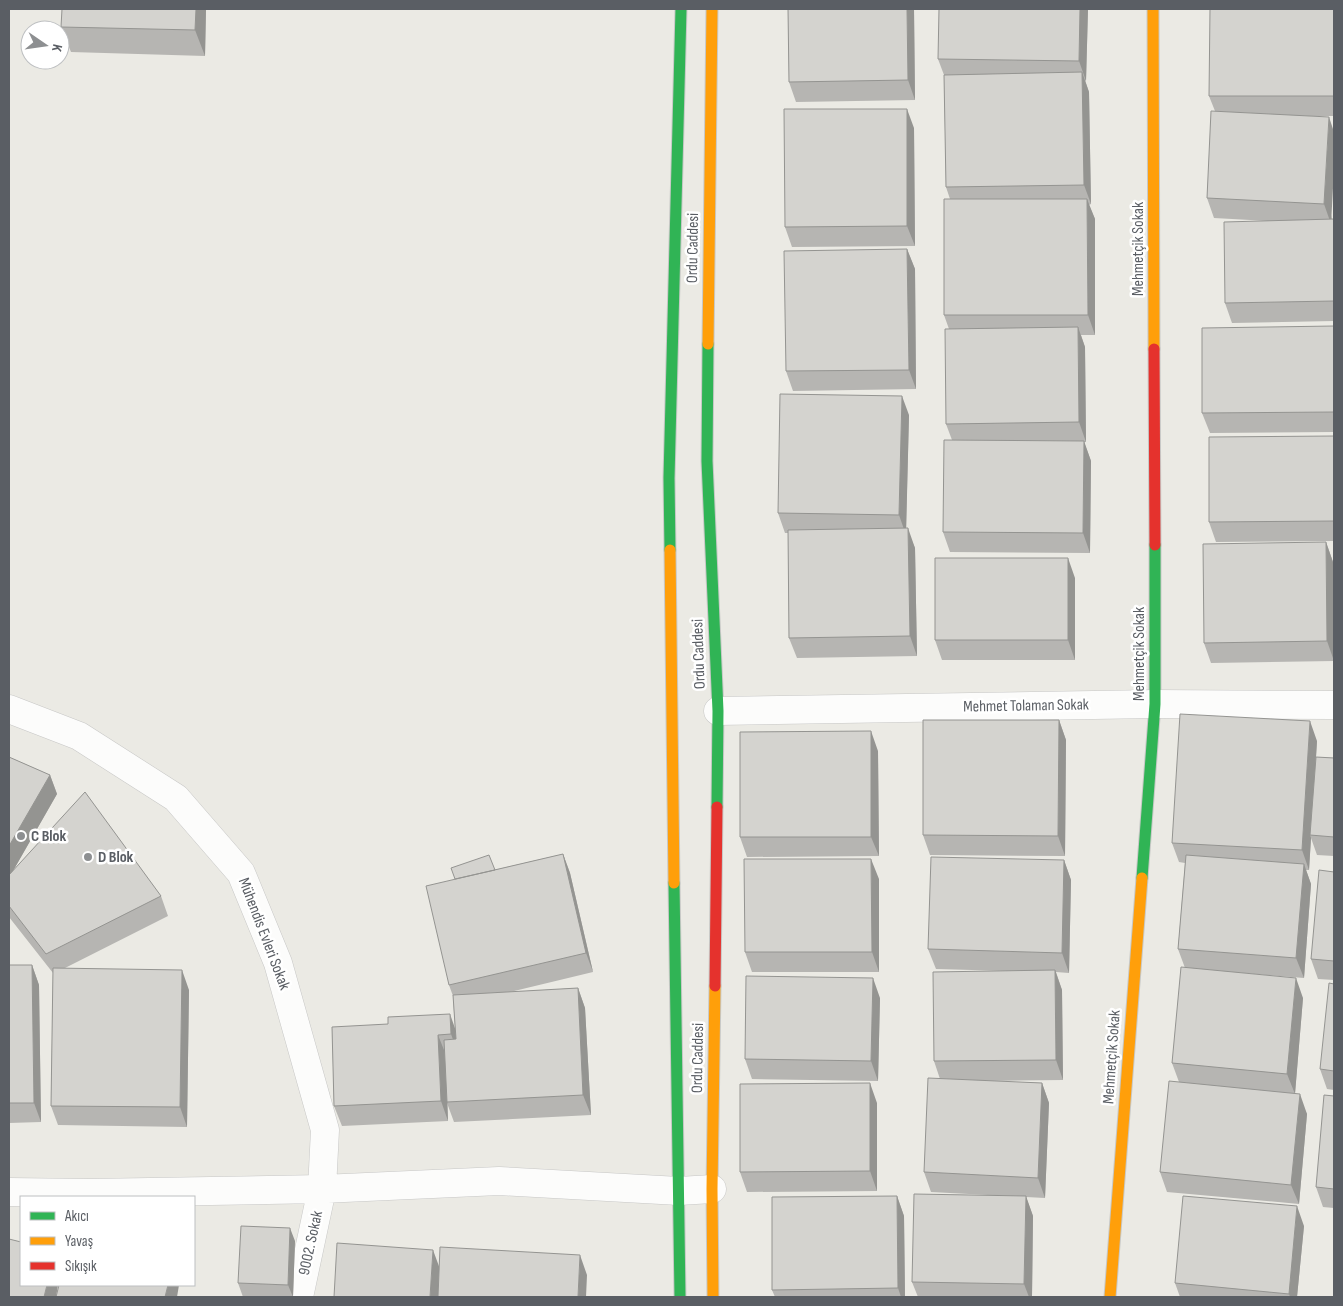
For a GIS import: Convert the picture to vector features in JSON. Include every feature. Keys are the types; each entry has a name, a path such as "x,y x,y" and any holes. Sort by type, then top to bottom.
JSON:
{"main road":[{"name":"Ordu Caddesi","path":"680,1297 669,478 681,9"},
{"name":"Ordu Caddesi","path":"712,9 707,461 718,711 712,1189 713,1297"},
{"name":"Mehmetçik Sokak","path":"1110,1297 1155,704 1153,9"}],"street":[{"name":"Mehmet Tolaman Sokak","path":"718,711 1155,704 1334,705"},
{"name":"Mühendis Evleri Sokak","path":"9,709 79,736 176,798 241,873 278,963 325,1130 322,1190"},
{"path":"9,1192 89,1193 322,1190 499,1181 679,1191 712,1189"},
{"name":"9002. Sokak","path":"299,1297 322,1190"}],"building":[{"path":"62,9 196,9 195,30 70,27 70,20 61,20"},
{"path":"788,9 907,9 908,80 789,82"},
{"path":"939,9 1080,9 1079,61 938,59"},
{"path":"1210,9 1334,9 1334,96 1209,96"},
{"path":"1082,72 1084,185 946,187 944,75"},
{"path":"784,109 907,109 907,226 785,227"},
{"path":"1211,111 1329,117 1324,204 1207,198"},
{"path":"944,199 1087,199 1088,315 944,315"},
{"path":"1334,219 1334,301 1225,303 1224,222"},
{"path":"907,249 909,370 786,371 784,251"},
{"path":"1334,326 1334,412 1202,413 1202,328"},
{"path":"1078,327 1079,422 946,424 945,329"},
{"path":"780,394 902,396 899,515 778,513"},
{"path":"1334,436 1334,521 1209,522 1209,437"},
{"path":"944,440 1084,441 1083,533 943,532"},
{"path":"908,528 910,636 789,638 788,530"},
{"path":"1326,542 1327,641 1204,643 1203,544"},
{"path":"935,558 1068,558 1068,640 935,640"},
{"path":"1180,714 1310,721 1302,850 1172,843"},
{"path":"923,720 1059,720 1058,836 923,835"},
{"path":"871,731 871,837 740,837 740,732"},
{"path":"9,757 50,775 9,846"},
{"path":"1316,757 1334,758 1334,837 1310,835"},
{"name":"D Blok","path":"85,792 161,896 46,954 9,906 9,875"},
{"path":"563,854 586,953 449,985 426,886"},
{"path":"489,855 495,870 455,879 451,868"},
{"path":"1186,855 1304,864 1296,958 1178,949"},
{"path":"931,857 1064,860 1062,953 928,949"},
{"path":"744,859 871,859 872,952 745,952"},
{"path":"1319,870 1334,872 1334,961 1311,959"},
{"path":"9,965 32,965 34,1103 9,1103"},
{"path":"1181,967 1296,978 1287,1074 1172,1063"},
{"path":"53,968 182,970 180,1107 51,1106"},
{"path":"1055,970 1056,1060 934,1061 933,972"},
{"path":"746,976 873,978 871,1061 745,1059"},
{"path":"1329,983 1334,984 1334,1071 1320,1069"},
{"path":"578,988 583,1095 447,1102 444,1040 456,1039 453,995"},
{"path":"450,1014 451,1034 438,1035 441,1101 334,1106 332,1027 388,1024 388,1017"},
{"path":"928,1078 1042,1083 1038,1178 924,1172"},
{"path":"1169,1081 1300,1094 1291,1185 1160,1172"},
{"path":"870,1083 870,1171 740,1172 740,1084"},
{"path":"1324,1095 1334,1096 1334,1189 1316,1187"},
{"path":"914,1194 1026,1196 1024,1284 912,1282"},
{"path":"897,1196 898,1288 772,1290 772,1197"},
{"path":"1183,1196 1297,1206 1289,1294 1175,1283"},
{"path":"241,1226 290,1228 288,1285 238,1283"},
{"path":"9,1239 20,1242 20,1286 47,1286 44,1297 9,1297"},
{"path":"337,1243 433,1250 430,1297 334,1297"},
{"path":"440,1247 580,1255 578,1297 438,1297"},
{"path":"59,1286 168,1286 165,1297 56,1297"}],"traffic: fast":[{"path":"670,550 669,478 681,9"},
{"path":"708,344 707,461 718,711 717,807"},
{"path":"1142,878 1155,704 1155,545"},
{"path":"674,883 680,1297"}],"traffic: slow":[{"path":"708,344 712,9"},
{"path":"1153,9 1154,349"},
{"path":"670,550 674,883"},
{"path":"1110,1297 1142,878"},
{"path":"713,1297 712,1189 715,986"}],"traffic: jam":[{"path":"1154,349 1155,545"},
{"path":"715,986 717,807"}],"place":[{"name":"C Blok","path":"21,836"},
{"name":"D Blok","path":"88,857"}]}
